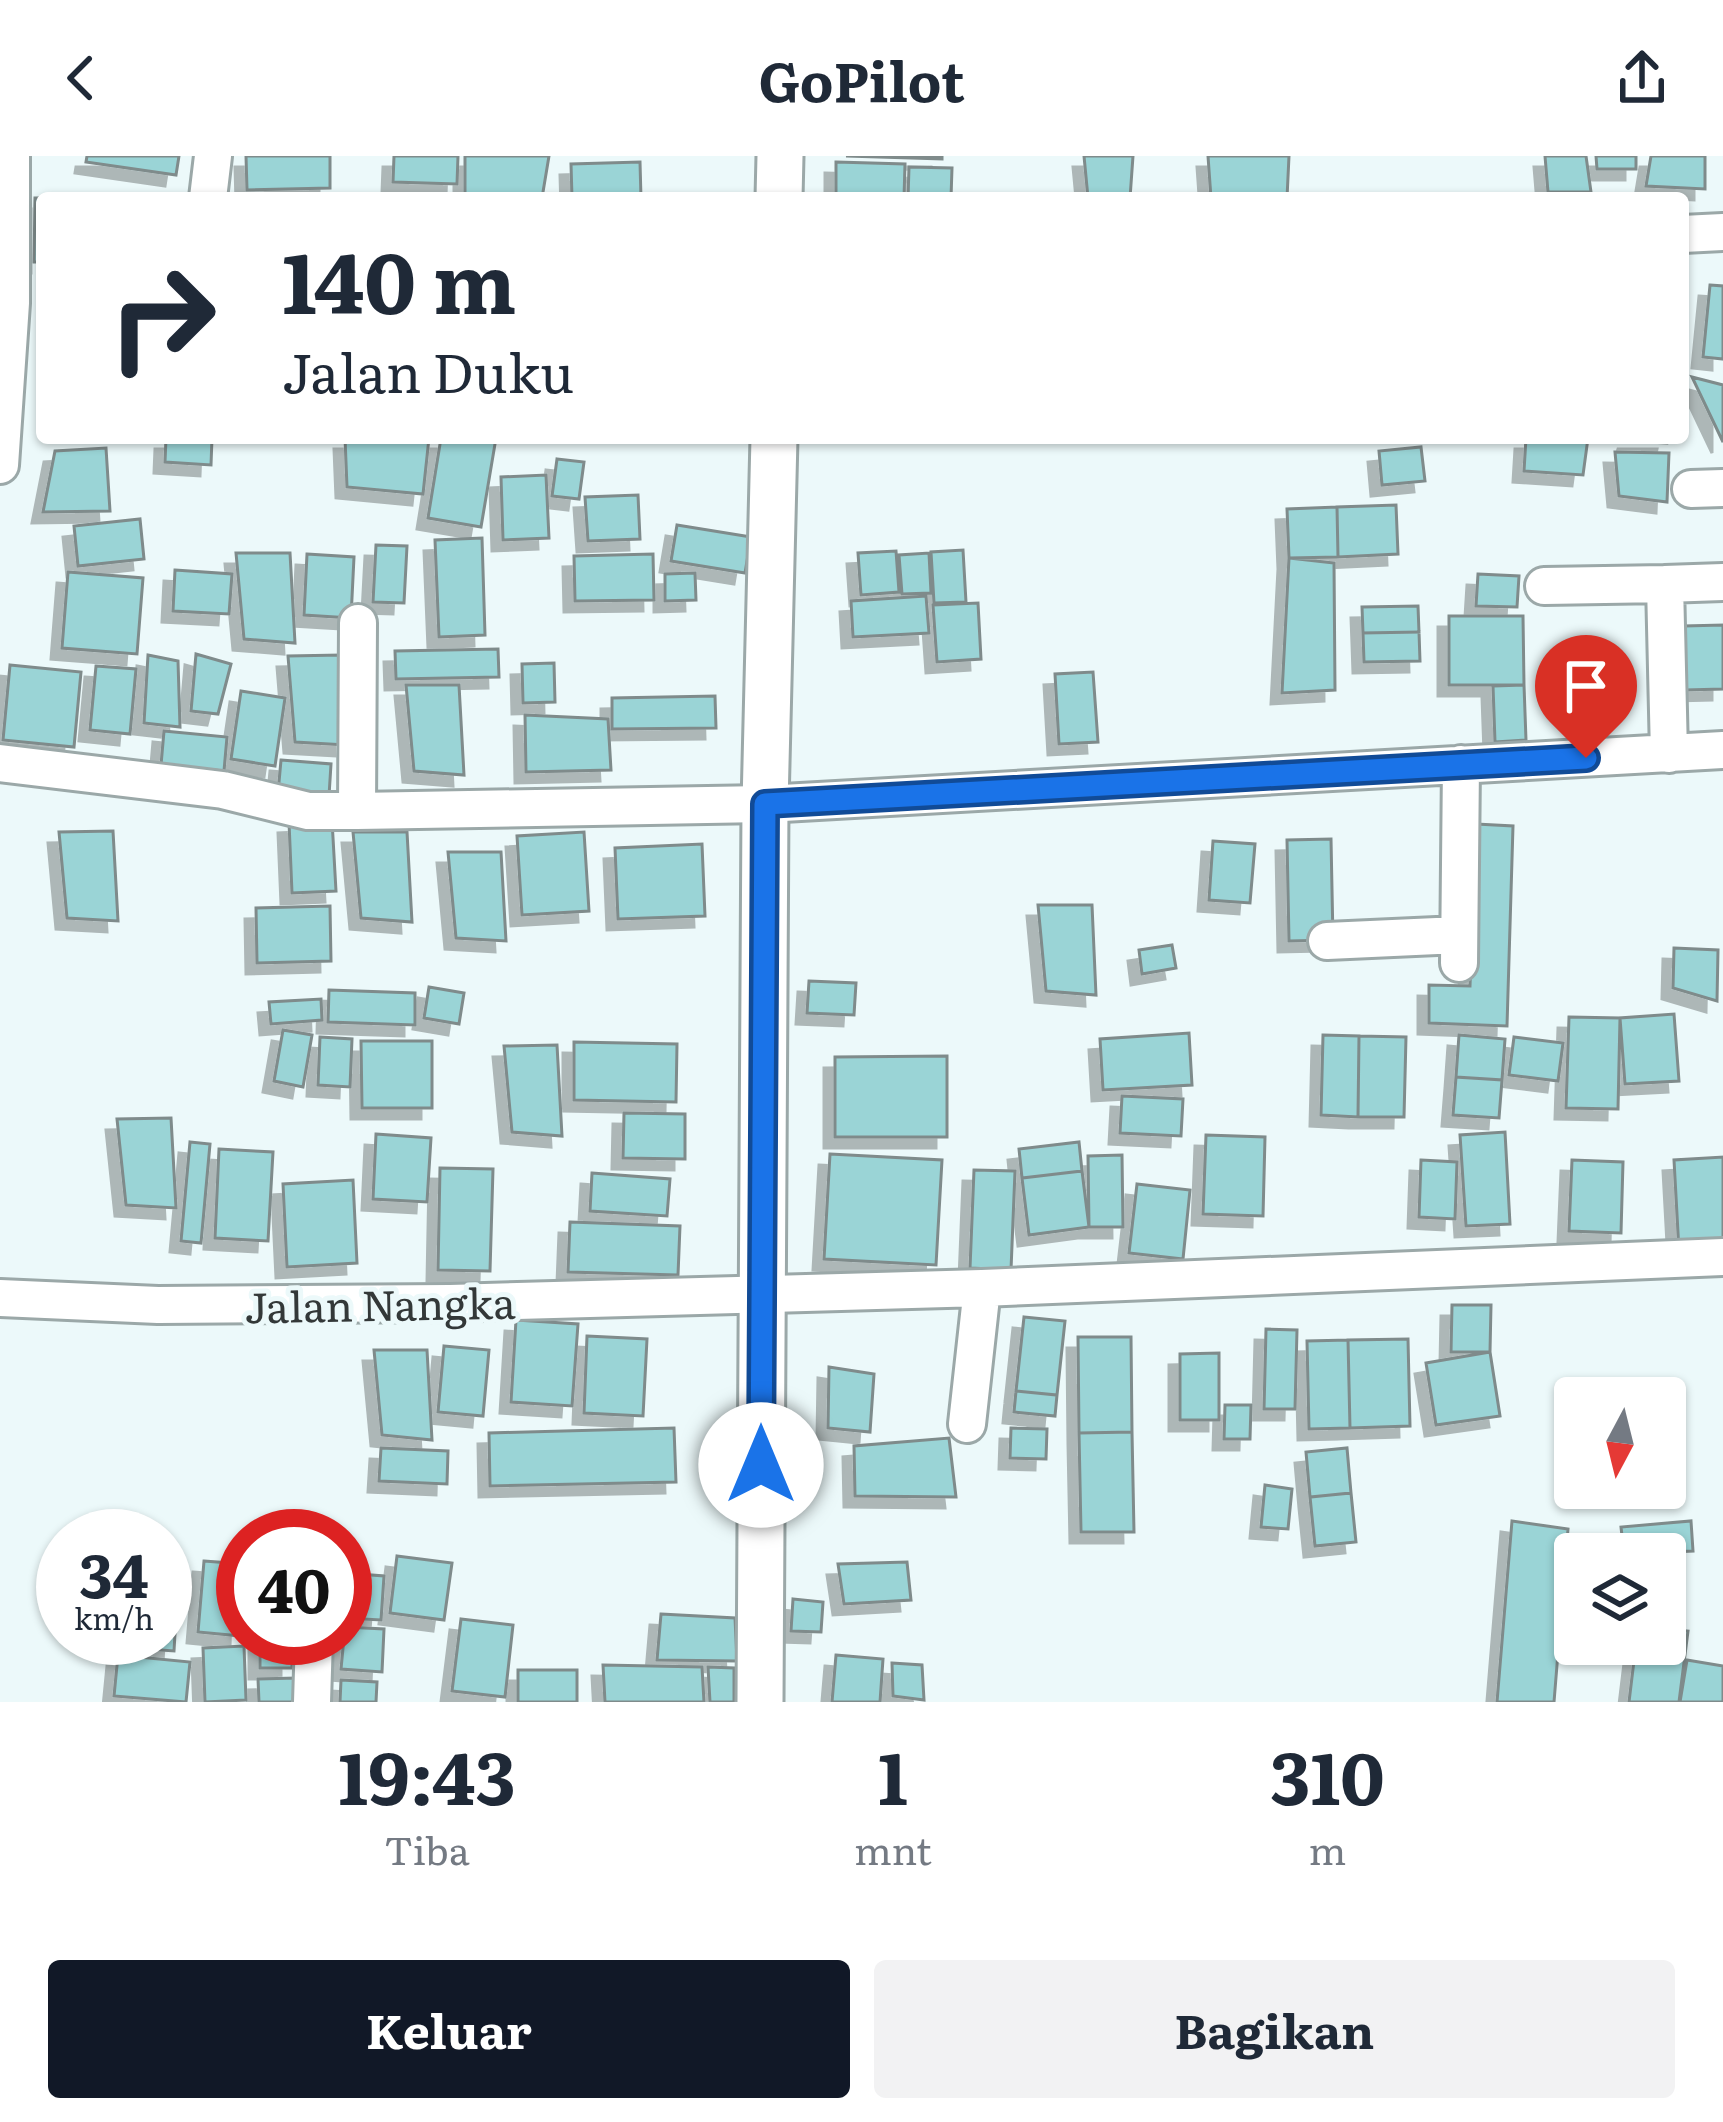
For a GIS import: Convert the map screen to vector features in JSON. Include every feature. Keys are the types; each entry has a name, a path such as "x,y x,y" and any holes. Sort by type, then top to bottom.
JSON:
{"street":[{"path":"0,465 26,302 11,156"},
{"path":"209,192 213,156"},
{"path":"779,192 780,156"},
{"path":"1689,234 1723,232"},
{"path":"760,1702 765,804 774,444"},
{"path":"1544,586 1723,582"},
{"path":"1665,584 1669,754"},
{"path":"357,811 358,623"},
{"path":"0,764 223,790 308,811 357,811 765,804 1723,750"},
{"path":"1327,941 1459,949 1461,764"},
{"name":"Jalan Nangka","path":"0,1298 158,1305 450,1303 982,1288 1723,1257"},
{"path":"968,1424 982,1288"},
{"path":"312,1702 313,1665"}],"building":[{"path":"87,156 179,156 176,175 86,162"},
{"path":"246,156 330,156 330,188 247,190"},
{"path":"394,156 458,156 457,184 393,182"},
{"path":"465,156 549,156 543,192 465,192"},
{"path":"846,156 942,156 942,159"},
{"path":"1084,156 1133,156 1130,192 1087,192"},
{"path":"1208,156 1289,156 1287,192 1211,192"},
{"path":"1545,156 1586,156 1591,192 1548,192"},
{"path":"1596,156 1636,156 1636,169 1597,169"},
{"path":"1651,156 1705,156 1705,189 1646,186"},
{"path":"640,162 641,192 572,192 571,164"},
{"path":"836,162 905,164 904,192 836,192"},
{"path":"909,167 952,168 951,192 908,192"},
{"path":"35,198 36,198 36,262"},
{"path":"1710,285 1723,286 1723,359 1703,357"},
{"path":"1692,377 1723,385 1723,442"},
{"path":"166,444 212,444 211,465 165,462"},
{"path":"345,444 428,444 423,494 347,487"},
{"path":"440,444 495,444 481,527 428,518"},
{"path":"1526,444 1587,444 1583,475 1524,471"},
{"path":"1421,447 1425,481 1382,485 1379,451"},
{"path":"106,448 110,511 43,512 55,451"},
{"path":"1615,452 1669,453 1667,502 1619,496"},
{"path":"557,459 584,462 579,499 552,496"},
{"path":"546,475 549,538 503,540 501,477"},
{"path":"638,495 640,539 588,541 585,497"},
{"path":"1396,505 1398,554 1338,557 1337,507"},
{"path":"1337,507 1338,557 1289,558 1287,509"},
{"path":"140,519 144,559 78,566 74,526"},
{"path":"677,525 751,537 745,573 671,561"},
{"path":"482,538 485,635 439,637 435,540"},
{"path":"376,545 407,546 404,603 373,602"},
{"path":"963,550 966,602 934,603 931,552"},
{"path":"896,551 899,592 861,595 858,553"},
{"path":"236,553 290,553 295,643 244,639"},
{"path":"929,553 931,593 902,594 899,555"},
{"path":"307,554 354,557 351,618 304,615"},
{"path":"653,554 654,600 575,601 574,556"},
{"path":"1289,558 1334,563 1335,690 1282,693"},
{"path":"175,570 232,574 229,614 173,611"},
{"path":"68,572 143,578 137,654 62,648"},
{"path":"695,573 696,600 665,601 665,574"},
{"path":"1478,574 1519,576 1517,607 1476,606"},
{"path":"926,596 929,633 853,637 851,601"},
{"path":"978,603 981,659 937,662 933,605"},
{"path":"1418,606 1419,632 1363,633 1362,607"},
{"path":"1449,616 1523,616 1524,685 1449,685"},
{"path":"1723,625 1723,689 1685,690 1684,626"},
{"path":"1419,632 1420,661 1364,662 1363,633"},
{"path":"498,649 499,677 396,679 395,651"},
{"path":"196,654 231,664 218,714 191,711"},
{"path":"148,655 178,661 180,727 144,723"},
{"path":"341,655 346,745 295,742 288,656"},
{"path":"554,663 555,702 523,703 522,664"},
{"path":"10,665 81,672 74,747 3,740"},
{"path":"96,666 136,669 130,734 90,730"},
{"path":"1093,672 1098,742 1059,744 1055,674"},
{"path":"406,685 459,685 464,775 414,771"},
{"path":"1524,685 1526,740 1495,742 1493,686"},
{"path":"241,691 285,698 275,766 231,759"},
{"path":"715,696 716,728 612,729 612,698"},
{"path":"525,715 608,719 611,770 526,772"},
{"path":"164,731 227,737 224,771 161,765"},
{"path":"281,760 331,764 329,796 278,793"},
{"path":"332,820 336,891 292,893 289,822"},
{"path":"1476,824 1513,826 1507,1026 1429,1023 1429,985 1470,986"},
{"path":"113,831 118,921 67,918 59,832"},
{"path":"353,832 407,832 412,922 361,918"},
{"path":"584,832 589,911 522,915 517,836"},
{"path":"1331,839 1333,940 1289,941 1287,840"},
{"path":"1213,841 1255,844 1250,903 1209,900"},
{"path":"702,844 705,916 618,919 615,848"},
{"path":"448,852 501,852 506,941 456,938"},
{"path":"1038,905 1092,905 1096,995 1046,991"},
{"path":"330,906 331,961 257,963 256,908"},
{"path":"1172,945 1176,968 1142,974 1139,950"},
{"path":"1674,948 1718,950 1717,1001 1673,988"},
{"path":"809,981 856,983 854,1015 807,1013"},
{"path":"429,987 464,993 459,1024 424,1018"},
{"path":"329,990 415,993 415,1025 328,1022"},
{"path":"321,999 322,1020 271,1024 269,1002"},
{"path":"1674,1014 1679,1081 1625,1084 1620,1018"},
{"path":"1569,1017 1620,1018 1618,1109 1566,1108"},
{"path":"283,1030 312,1035 303,1087 274,1081"},
{"path":"1189,1033 1192,1085 1103,1090 1100,1039"},
{"path":"1323,1035 1359,1036 1358,1117 1321,1115"},
{"path":"1459,1035 1505,1039 1502,1080 1456,1077"},
{"path":"1359,1036 1406,1037 1404,1117 1358,1117"},
{"path":"320,1037 352,1039 350,1087 318,1085"},
{"path":"1514,1037 1563,1043 1558,1081 1509,1075"},
{"path":"361,1041 432,1041 432,1108 362,1108"},
{"path":"574,1042 677,1044 676,1102 574,1100"},
{"path":"557,1045 562,1136 512,1132 504,1046"},
{"path":"947,1056 947,1137 835,1137 835,1057"},
{"path":"1456,1077 1502,1080 1499,1118 1453,1115"},
{"path":"1122,1096 1183,1099 1181,1136 1120,1133"},
{"path":"624,1113 685,1114 685,1159 623,1158"},
{"path":"171,1118 176,1208 126,1205 117,1119"},
{"path":"1505,1132 1510,1224 1466,1226 1460,1135"},
{"path":"376,1134 431,1138 427,1202 373,1199"},
{"path":"1206,1135 1265,1137 1263,1216 1203,1214"},
{"path":"190,1142 210,1144 201,1243 181,1241"},
{"path":"1079,1142 1082,1171 1022,1178 1019,1149"},
{"path":"219,1149 273,1152 268,1241 215,1238"},
{"path":"830,1154 942,1160 936,1265 824,1259"},
{"path":"1122,1155 1123,1227 1089,1227 1088,1156"},
{"path":"1723,1157 1723,1248 1679,1251 1674,1160"},
{"path":"1421,1160 1457,1162 1455,1219 1419,1217"},
{"path":"1572,1160 1623,1162 1621,1233 1569,1231"},
{"path":"440,1168 493,1169 490,1271 438,1270"},
{"path":"974,1170 1015,1171 1011,1270 970,1268"},
{"path":"1082,1171 1089,1227 1029,1235 1022,1178"},
{"path":"592,1173 670,1179 667,1216 590,1211"},
{"path":"353,1180 357,1263 287,1267 283,1184"},
{"path":"1137,1184 1190,1190 1183,1259 1129,1253"},
{"path":"570,1222 680,1226 678,1275 568,1272"},
{"path":"1452,1305 1491,1305 1490,1352 1451,1352"},
{"path":"1024,1317 1065,1321 1057,1395 1016,1391"},
{"path":"516,1320 578,1324 572,1406 511,1402"},
{"path":"1266,1329 1297,1330 1295,1409 1264,1409"},
{"path":"587,1336 647,1339 643,1416 584,1413"},
{"path":"1078,1337 1131,1337 1132,1432 1079,1433"},
{"path":"1408,1339 1410,1426 1350,1428 1348,1340"},
{"path":"1348,1340 1350,1428 1309,1429 1307,1341"},
{"path":"444,1346 489,1350 483,1416 438,1412"},
{"path":"374,1350 427,1350 432,1440 382,1435"},
{"path":"1490,1352 1500,1416 1436,1425 1426,1363"},
{"path":"1219,1353 1219,1420 1180,1420 1180,1354"},
{"path":"829,1367 874,1374 870,1432 828,1428"},
{"path":"1016,1391 1057,1395 1055,1416 1014,1412"},
{"path":"1225,1405 1251,1405 1250,1439 1224,1439"},
{"path":"674,1428 676,1482 490,1486 489,1433"},
{"path":"1011,1428 1047,1429 1046,1459 1010,1458"},
{"path":"1132,1432 1134,1532 1081,1532 1079,1433"},
{"path":"949,1438 956,1497 855,1496 854,1446"},
{"path":"381,1448 448,1451 447,1484 379,1481"},
{"path":"1347,1448 1351,1493 1310,1497 1306,1452"},
{"path":"1265,1485 1292,1489 1288,1529 1261,1527"},
{"path":"1351,1493 1356,1542 1315,1546 1310,1497"},
{"path":"1512,1521 1568,1529 1568,1533 1554,1533 1554,1702 1497,1702"},
{"path":"1691,1521 1693,1551 1686,1551 1686,1533 1622,1533 1621,1527"},
{"path":"397,1556 452,1563 444,1620 390,1613"},
{"path":"204,1561 216,1562 216,1634 198,1632"},
{"path":"907,1562 911,1600 844,1604 838,1564"},
{"path":"372,1575 384,1576 381,1620 372,1620"},
{"path":"793,1599 823,1602 821,1632 791,1631"},
{"path":"661,1614 735,1618 737,1661 657,1660"},
{"path":"461,1619 513,1625 505,1697 452,1691"},
{"path":"372,1628 384,1629 382,1672 341,1669 341,1665 372,1665"},
{"path":"216,1647 216,1665 245,1665 246,1700 205,1702 203,1648"},
{"path":"836,1655 883,1659 880,1702 832,1702"},
{"path":"1687,1660 1723,1666 1723,1702 1680,1702"},
{"path":"892,1663 922,1665 924,1700 893,1696"},
{"path":"117,1665 190,1665 186,1702 114,1696"},
{"path":"260,1665 292,1665 292,1668"},
{"path":"603,1665 702,1667 704,1702 605,1702"},
{"path":"1633,1665 1684,1665 1679,1702 1629,1702"},
{"path":"708,1667 734,1668 734,1702 710,1702"},
{"path":"518,1670 577,1670 577,1702 518,1702"},
{"path":"296,1678 296,1702 259,1702 258,1679"},
{"path":"341,1680 377,1682 376,1702 340,1702"}],"route":[{"path":"761,1465 765,804 1586,758"}]}
